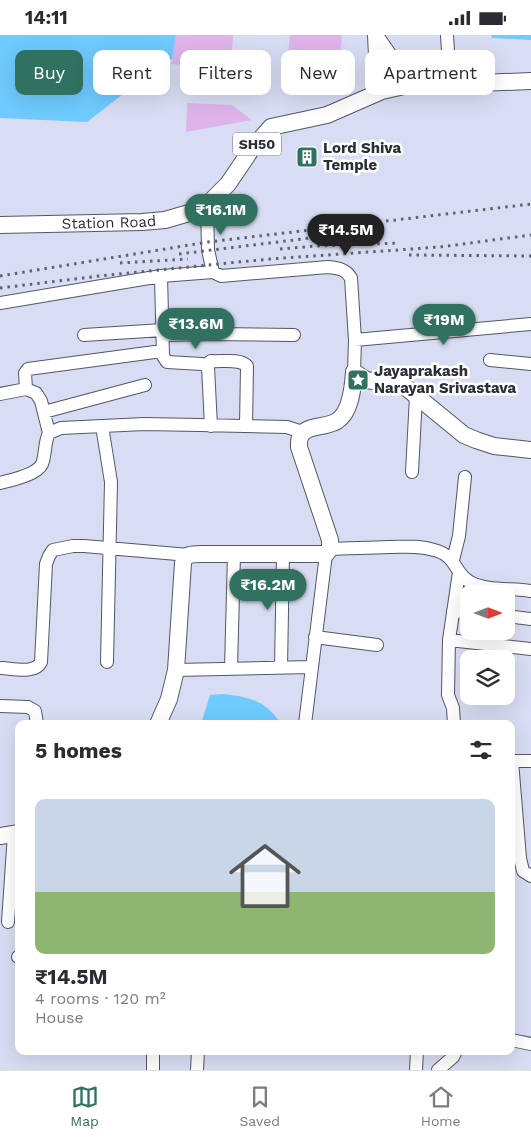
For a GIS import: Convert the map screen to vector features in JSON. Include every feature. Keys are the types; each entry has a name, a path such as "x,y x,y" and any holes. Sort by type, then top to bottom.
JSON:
{"main road":[{"name":"Station Road","path":"495,82 531,81"},
{"name":"Station Road","path":"0,225 142,222 165,220 189,213 207,205 228,184 271,127 326,115 373,95"},
{"path":"160,720 169,699 176,670 183,560 189,555 283,554 328,551 330,540 299,447 299,441 302,432 328,425 338,420 344,414 358,380 403,385 464,435 494,446 531,450"}],"street":[{"path":"376,35 386,50"},
{"path":"375,50 376,35"},
{"path":"447,35 448,50"},
{"path":"207,205 208,250 213,272"},
{"path":"0,303 161,276 213,272 221,276 328,267 341,269 348,273 351,278 358,380"},
{"path":"161,276 163,356 167,362 206,365 211,361 233,361 242,362 247,366 246,427"},
{"path":"355,340 531,324"},
{"path":"84,335 163,332 294,335"},
{"path":"26,389 25,373 28,369 162,351"},
{"path":"490,360 531,364"},
{"path":"206,365 209,371 210,426"},
{"path":"44,412 145,385"},
{"path":"0,394 26,389 36,393 44,412 49,433 39,469 0,483"},
{"path":"412,472 416,396"},
{"path":"49,433 61,429 144,425 286,427 302,432"},
{"path":"102,427 110,482 107,661"},
{"path":"454,720 453,708 448,695 449,641 465,477"},
{"path":"2,668 33,670 41,662 46,564 53,550 84,546 189,555"},
{"path":"305,720 328,551 419,547 440,552 456,566 468,581 478,586 531,591"},
{"path":"231,669 234,554"},
{"path":"281,667 283,554"},
{"path":"453,611 460,611"},
{"path":"515,617 531,619"},
{"path":"315,637 377,645"},
{"path":"449,641 531,649"},
{"path":"176,670 311,667"},
{"path":"0,706 28,707 35,711 36,720"},
{"path":"515,761 531,761"},
{"path":"515,797 522,874"},
{"path":"8,922 11,834"},
{"path":"515,1041 531,1044"},
{"path":"153,1055 153,1070"},
{"path":"198,1055 197,1069 211,1070"},
{"path":"416,1070 417,1055"},
{"path":"438,1070 454,1055"}],"shaded area":[{"path":"176,35 233,35 232,50 180,50 180,65 171,64"},
{"path":"290,35 342,35 341,50 288,50"},
{"path":"187,103 232,105 252,120 186,132"}],"water":[{"path":"0,35 176,35 172,59 170,60 170,50 93,50 93,95 122,95 87,122 0,118"},
{"path":"491,35 531,35 531,40 492,38"},
{"path":"223,694 249,698 263,705 278,720 202,720 210,695"}],"railway":[{"path":"0,276 208,242 531,204"},
{"path":"179,254 360,232"},
{"path":"0,288 270,259 440,247 531,235"},
{"path":"280,249 399,243"},
{"path":"409,255 531,256"},
{"path":"120,263 188,259"}],"place":[{"name":"Lord Shiva Temple","path":"307,157"},
{"name":"Jayaprakash Narayan Srivastava","path":"358,380"}]}
